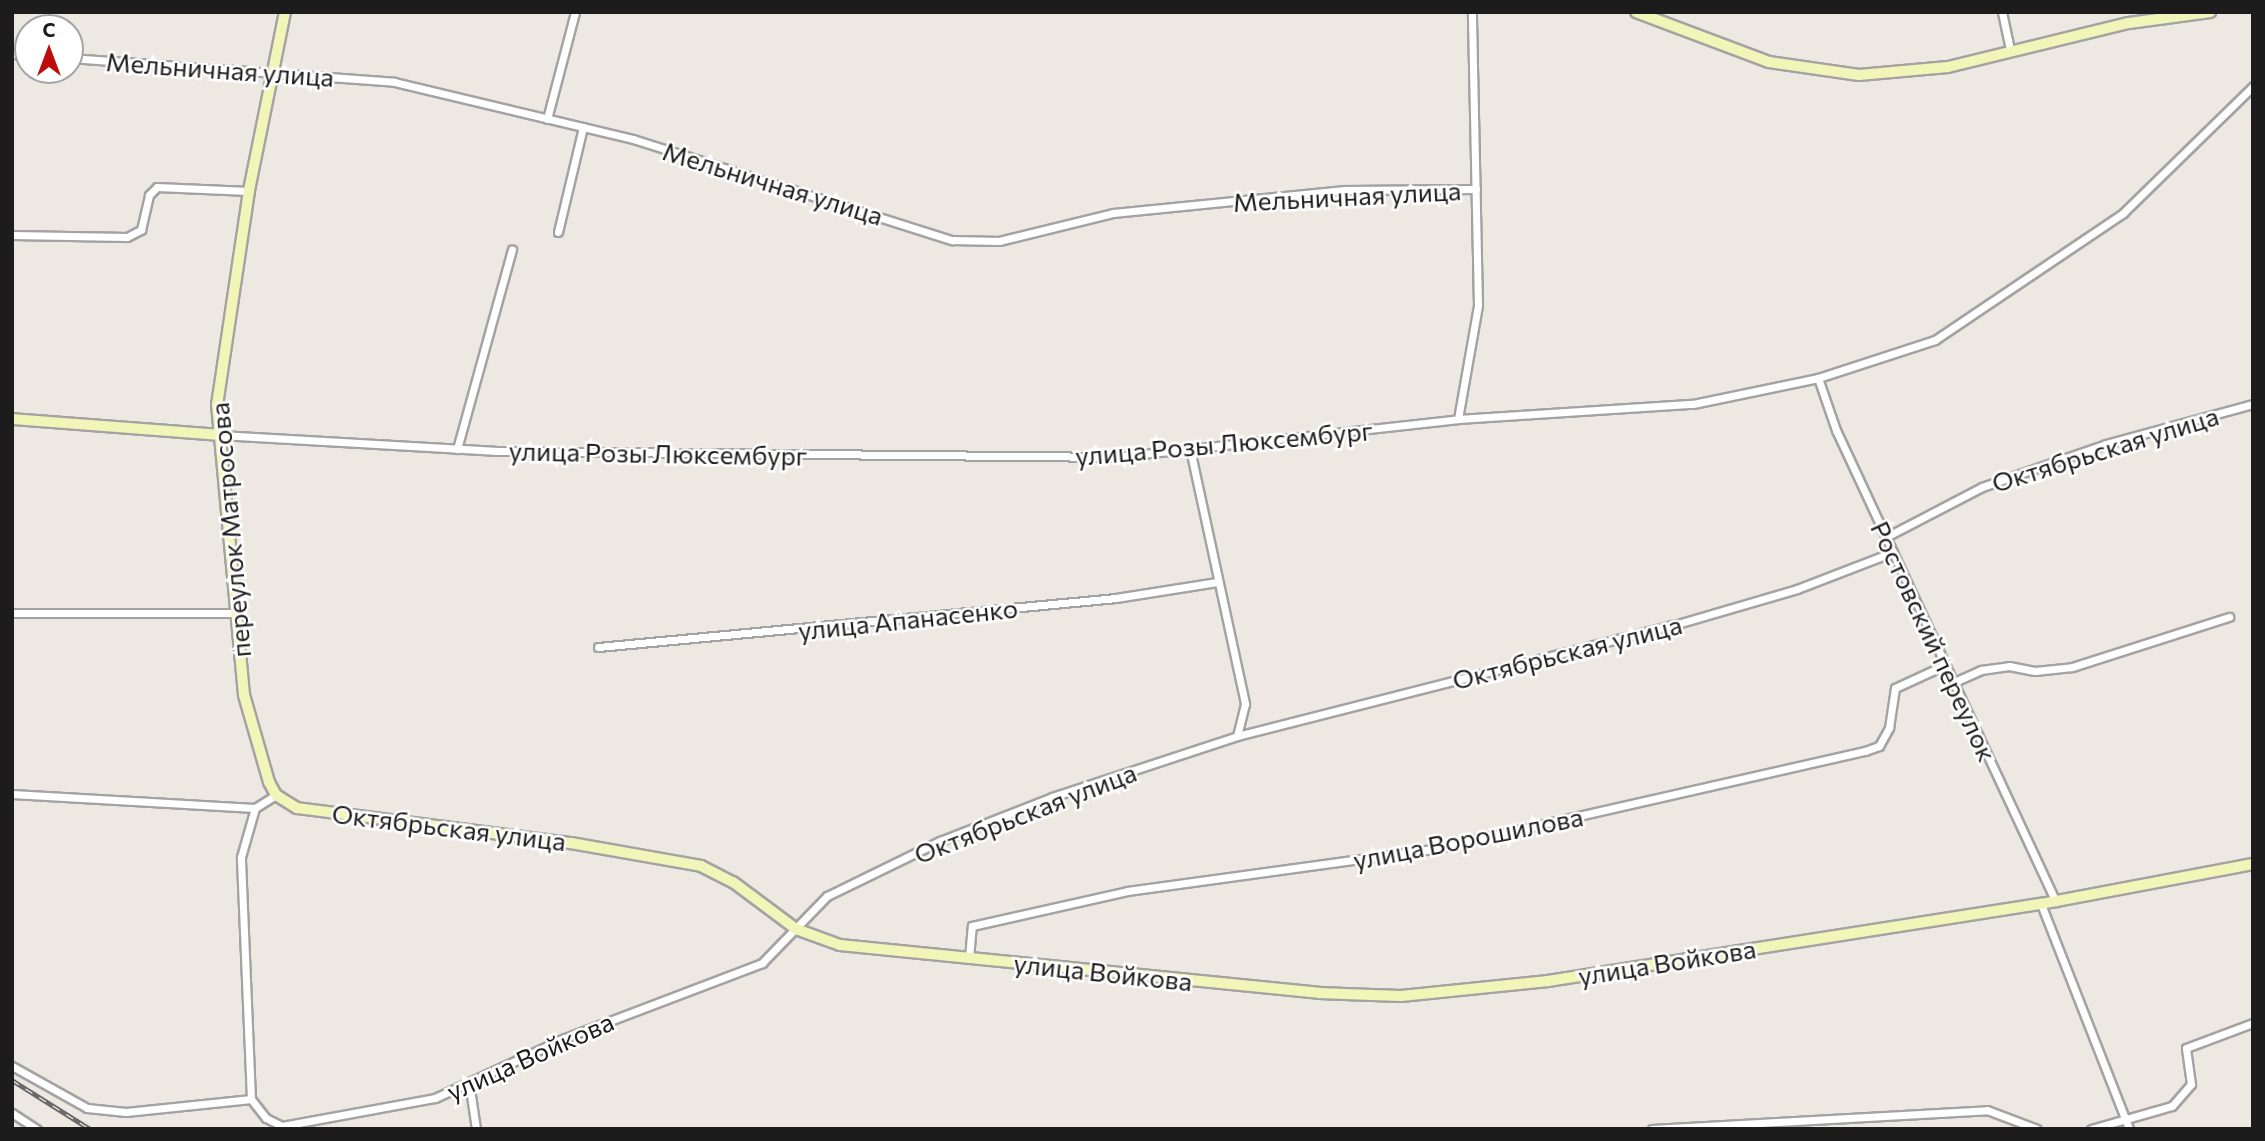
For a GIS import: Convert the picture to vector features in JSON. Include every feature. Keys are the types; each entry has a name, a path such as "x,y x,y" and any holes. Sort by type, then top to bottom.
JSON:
{"main road":[{"name":"переулок Матросова","path":"276,795 244,695 234,613 219,435 223,346 249,191 285,12"},
{"path":"1636,12 1769,62 1859,75 1948,67 2129,23 2210,12"},
{"name":"улица Розы Люксембург","path":"12,419 219,435"},
{"name":"Октябрьская улица","path":"276,795 297,808 571,843 701,866 733,882 796,929"},
{"name":"улица Войкова","path":"796,929 840,945 1401,996 1548,981 2056,902 2253,864"}],"street":[{"path":"548,119 575,12"},
{"path":"1458,419 1478,305 1472,12"},
{"path":"2002,12 2010,51"},
{"name":"Мельничная улица","path":"84,59 394,82 583,127 953,240 999,241 1114,213 1345,190 1476,189"},
{"name":"улица Розы Люксембург","path":"219,435 457,449 849,457 1116,457 1458,419 1693,404 1818,378 1935,340 2001,298 2123,213 2253,86"},
{"path":"558,232 583,127"},
{"path":"12,234 127,237 141,230 149,195 157,187 249,191"},
{"path":"457,449 512,249"},
{"name":"Ростовский переулок","path":"1818,378 1886,537 2056,902"},
{"name":"Октябрьская улица","path":"1886,537 1982,487 2106,444 2253,404"},
{"path":"1190,449 1245,704 1237,736"},
{"name":"Октябрьская улица","path":"796,929 827,896 940,841 1237,736 1674,625 1797,589 1893,552"},
{"name":"улица Апанасенко","path":"598,647 1116,598 1217,582"},
{"path":"12,613 234,613"},
{"path":"1952,682 2009,666 2035,671 2072,667 2229,617"},
{"name":"улица Ворошилова","path":"969,958 972,926 1127,891 1433,849 1866,751 1879,746 1889,728 1895,688 1945,665"},
{"path":"12,793 255,808 276,795"},
{"path":"12,1066 87,1108 127,1112 199,1109 251,1099 242,857 255,808"},
{"path":"2041,904 2129,1129"},
{"name":"улица Войкова","path":"251,1099 266,1118 282,1126 435,1098 762,963 796,929"},
{"path":"2091,1129 2125,1120 2185,1097 2191,1084 2186,1048 2196,1040 2253,1023"},
{"path":"469,1082 476,1129"},
{"path":"1653,1129 1987,1110 2037,1129"},
{"path":"12,1113 37,1129"}],"railway":[{"path":"12,1080 90,1129"}]}
